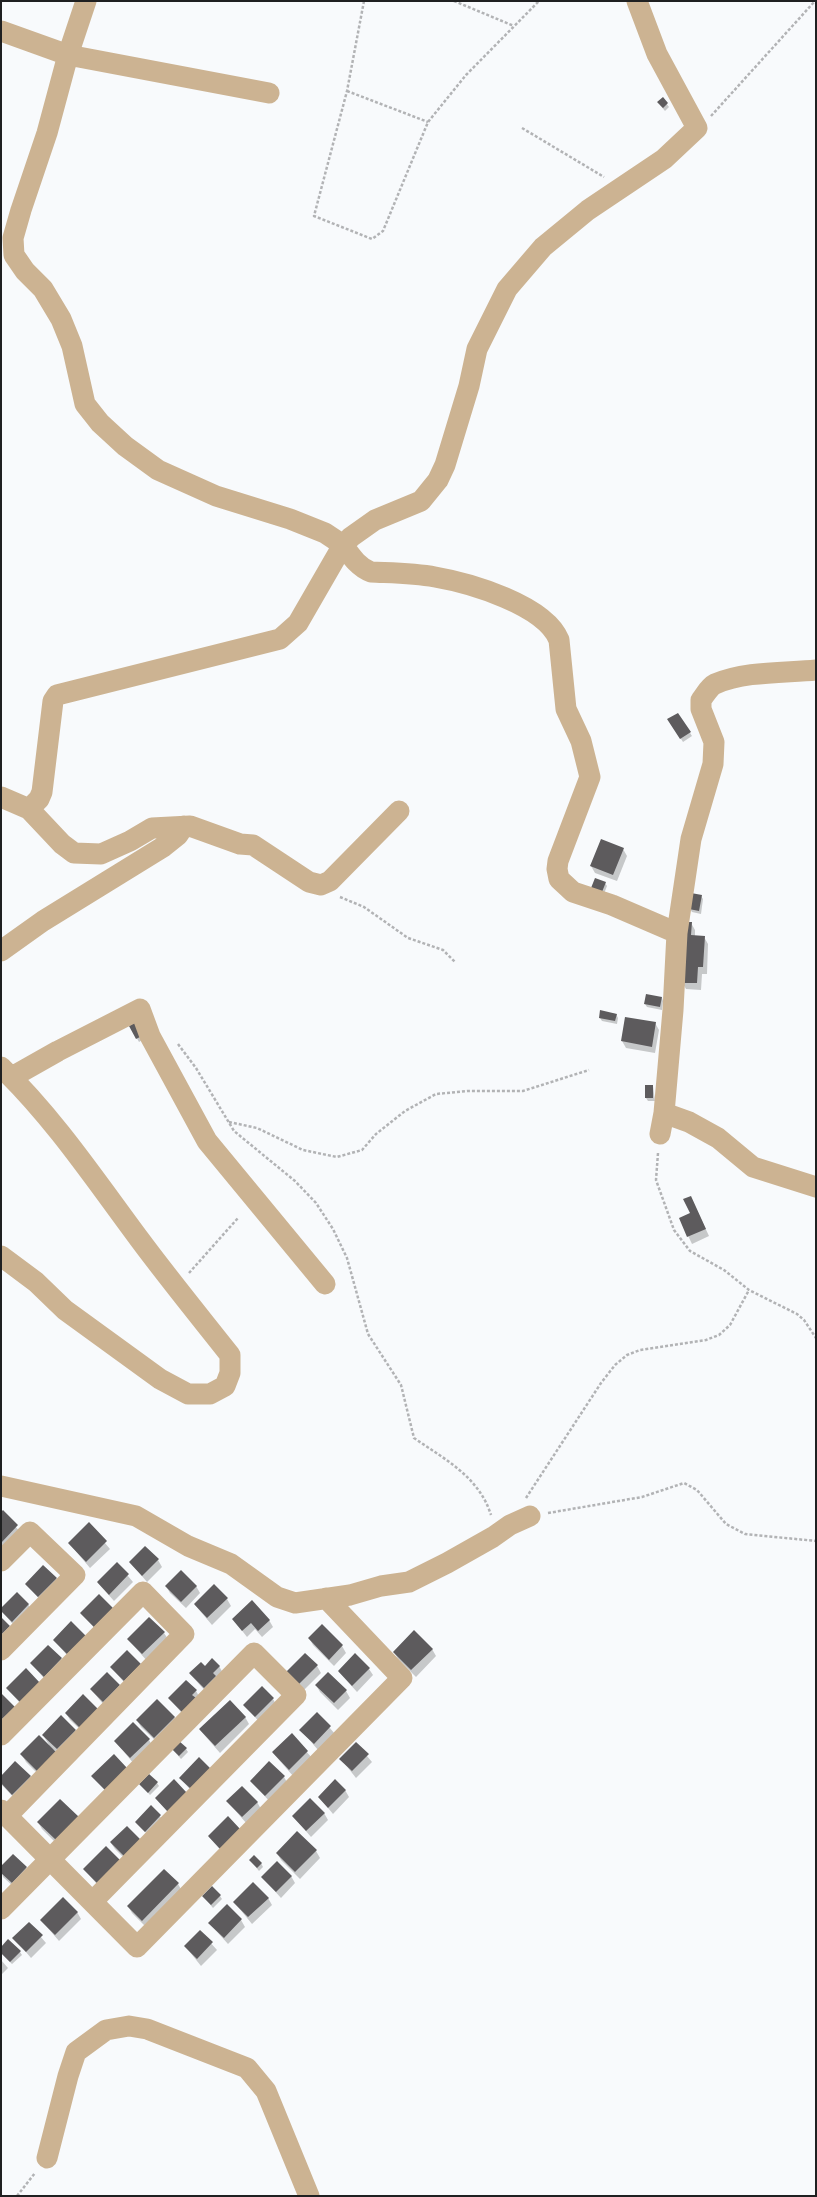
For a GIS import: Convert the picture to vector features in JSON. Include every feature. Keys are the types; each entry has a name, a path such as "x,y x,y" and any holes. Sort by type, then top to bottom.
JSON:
{"street":[{"path":"86,1 68,55 47,133 13,238 14,255 25,271 43,289 61,319 72,346 85,404 100,423 125,446 158,470 216,496 290,519 325,533 343,545 356,563 371,572 436,577 466,585 506,598 529,610 556,632 559,640 566,709 581,741 590,777 558,860 557,869 559,879 573,892 612,905 677,933"},
{"path":"29,809 40,799 42,792 53,701 57,695 280,639 298,622 343,545 369,524 421,501 428,494 438,480 445,465 470,386 477,349 507,289 543,247 588,210 664,159 697,128 657,54 637,1"},
{"path":"1,32 68,55 269,93"},
{"path":"660,1134 664,1113 673,1010 677,933 691,839 713,764 714,742 701,710 701,700 714,684 757,675 816,670"},
{"path":"1,797 29,809 62,844 74,853 101,854 130,841 152,828 190,826 240,844 254,845 309,882 321,885 330,882 399,811"},
{"path":"1,952 50,917 163,847 178,835 184,826"},
{"path":"1,1256 36,1282 71,1314 160,1380 188,1394 210,1394 225,1386 230,1373 230,1355 176,1287 99,1184 6,1072 58,1051 140,1009 150,1036 207,1141 325,1284"},
{"path":"664,1113 689,1122 718,1138 753,1167 816,1187"},
{"path":"1,1486 136,1516 188,1546 231,1564 269,1592 283,1600 295,1603 409,1582 493,1537 510,1524 527,1507"},
{"path":"1,1561 30,1532 75,1575 1,1650"},
{"path":"1,1735 143,1592 184,1634 4,1813 137,1947 402,1678 326,1598"},
{"path":"1,1909 254,1652 296,1695 93,1902"},
{"path":"47,2158 68,2076 76,2052 106,2030 129,2026 147,2029 247,2068 266,2091 309,2196"}],"path":[{"path":"364,1 347,91 314,216 372,239 383,231 428,122 466,75 539,1"},
{"path":"454,1 514,26"},
{"path":"697,128 716,112 815,1"},
{"path":"347,91 428,122"},
{"path":"522,128 622,188"},
{"path":"321,885 333,893 364,907 408,938 443,950 455,962"},
{"path":"228,1122 257,1128 303,1150 337,1157 362,1150 376,1134 405,1111 436,1094 467,1091 523,1091 589,1070"},
{"path":"660,1134 656,1180 674,1230 690,1251 724,1270 749,1290 797,1314 804,1320 816,1338"},
{"path":"176,1287 238,1218"},
{"path":"527,1507 601,1383 615,1365 627,1355 640,1350 706,1340 720,1335 730,1325 749,1290"},
{"path":"527,1507 642,1497 684,1483 697,1490 726,1524 745,1534 816,1541"},
{"path":"17,2196 47,2158"}],"building":[{"path":"663,97 668,103 663,108 657,102"},
{"path":"678,713 691,732 680,739 667,719"},
{"path":"601,839 624,848 613,875 590,866"},
{"path":"595,878 606,882 600,897 589,893"},
{"path":"691,893 702,895 699,911 689,909"},
{"path":"684,922 692,922 691,935 705,936 703,967 698,967 697,983 681,983"},
{"path":"646,994 662,997 660,1007 644,1004"},
{"path":"600,1010 617,1014 615,1021 599,1018"},
{"path":"625,1017 656,1022 652,1047 621,1041"},
{"path":"139,1020 146,1034 136,1039 129,1026"},
{"path":"645,1085 653,1085 653,1098 645,1098"},
{"path":"691,1196 706,1229 687,1237 679,1218 690,1213 683,1199"},
{"path":"3,1510 18,1525 1,1543 1,1512"},
{"path":"89,1522 107,1541 86,1562 68,1543"},
{"path":"145,1546 159,1559 142,1576 129,1562"},
{"path":"117,1562 129,1574 109,1595 97,1582"},
{"path":"43,1565 57,1578 38,1597 25,1584"},
{"path":"181,1570 197,1586 181,1602 165,1586"},
{"path":"214,1584 228,1598 207,1618 194,1604"},
{"path":"17,1592 29,1604 12,1622 1,1611 1,1608"},
{"path":"99,1594 113,1608 94,1627 80,1613"},
{"path":"252,1600 270,1620 258,1631 251,1623 242,1631 232,1619"},
{"path":"1,1617 10,1626 1,1635"},
{"path":"149,1617 165,1632 142,1654 127,1639"},
{"path":"71,1621 86,1636 67,1654 53,1640"},
{"path":"322,1624 343,1645 329,1660 308,1638"},
{"path":"414,1630 433,1649 411,1670 393,1652"},
{"path":"48,1645 62,1658 44,1677 30,1663"},
{"path":"127,1650 141,1664 124,1681 110,1667"},
{"path":"305,1653 318,1665 297,1686 285,1673"},
{"path":"355,1653 370,1668 352,1686 338,1671"},
{"path":"212,1658 220,1666 213,1673 216,1676 204,1688 189,1673 201,1662 205,1666"},
{"path":"26,1668 40,1683 21,1703 6,1688"},
{"path":"107,1672 120,1685 103,1702 90,1689"},
{"path":"328,1672 347,1690 334,1703 315,1685"},
{"path":"186,1680 197,1690 192,1695 196,1698 182,1712 168,1698"},
{"path":"262,1686 274,1698 255,1717 243,1705"},
{"path":"1,1693 15,1707 1,1720"},
{"path":"83,1694 98,1709 80,1728 65,1713"},
{"path":"157,1699 175,1717 154,1738 136,1720"},
{"path":"230,1700 246,1717 215,1746 199,1729"},
{"path":"317,1712 331,1726 314,1744 299,1730"},
{"path":"61,1715 76,1730 57,1749 42,1735"},
{"path":"133,1722 150,1739 130,1758 114,1741"},
{"path":"292,1733 308,1751 289,1770 272,1752"},
{"path":"39,1735 56,1752 37,1771 20,1754"},
{"path":"179,1741 187,1748 179,1756 172,1749"},
{"path":"356,1742 369,1754 352,1771 339,1759"},
{"path":"114,1754 127,1768 105,1790 91,1776"},
{"path":"199,1757 211,1769 191,1789 179,1778"},
{"path":"15,1761 31,1776 12,1795 1,1783 1,1776"},
{"path":"269,1761 285,1776 265,1796 250,1781"},
{"path":"149,1774 158,1782 148,1793 139,1784"},
{"path":"174,1779 187,1793 168,1812 155,1798"},
{"path":"335,1779 346,1790 328,1808 318,1797"},
{"path":"242,1786 258,1802 242,1817 226,1801"},
{"path":"310,1798 325,1813 306,1831 292,1816"},
{"path":"60,1799 79,1817 56,1840 37,1822"},
{"path":"151,1805 161,1815 145,1832 135,1822"},
{"path":"228,1816 241,1830 221,1850 208,1836"},
{"path":"127,1826 141,1840 125,1857 110,1842"},
{"path":"297,1831 317,1850 295,1872 276,1853"},
{"path":"106,1846 121,1861 98,1884 83,1869"},
{"path":"13,1854 27,1867 12,1883 1,1873 1,1866"},
{"path":"254,1855 262,1863 257,1868 249,1860"},
{"path":"277,1861 292,1876 276,1892 261,1877"},
{"path":"164,1869 179,1883 142,1921 127,1906"},
{"path":"253,1882 269,1898 248,1917 233,1902"},
{"path":"212,1886 221,1895 211,1905 202,1896"},
{"path":"63,1897 78,1912 55,1935 40,1920"},
{"path":"227,1904 242,1919 224,1938 208,1923"},
{"path":"29,1922 43,1935 26,1952 12,1938"},
{"path":"200,1930 213,1942 197,1959 184,1946"},
{"path":"8,1939 21,1951 10,1962 1,1953 1,1947"}]}
